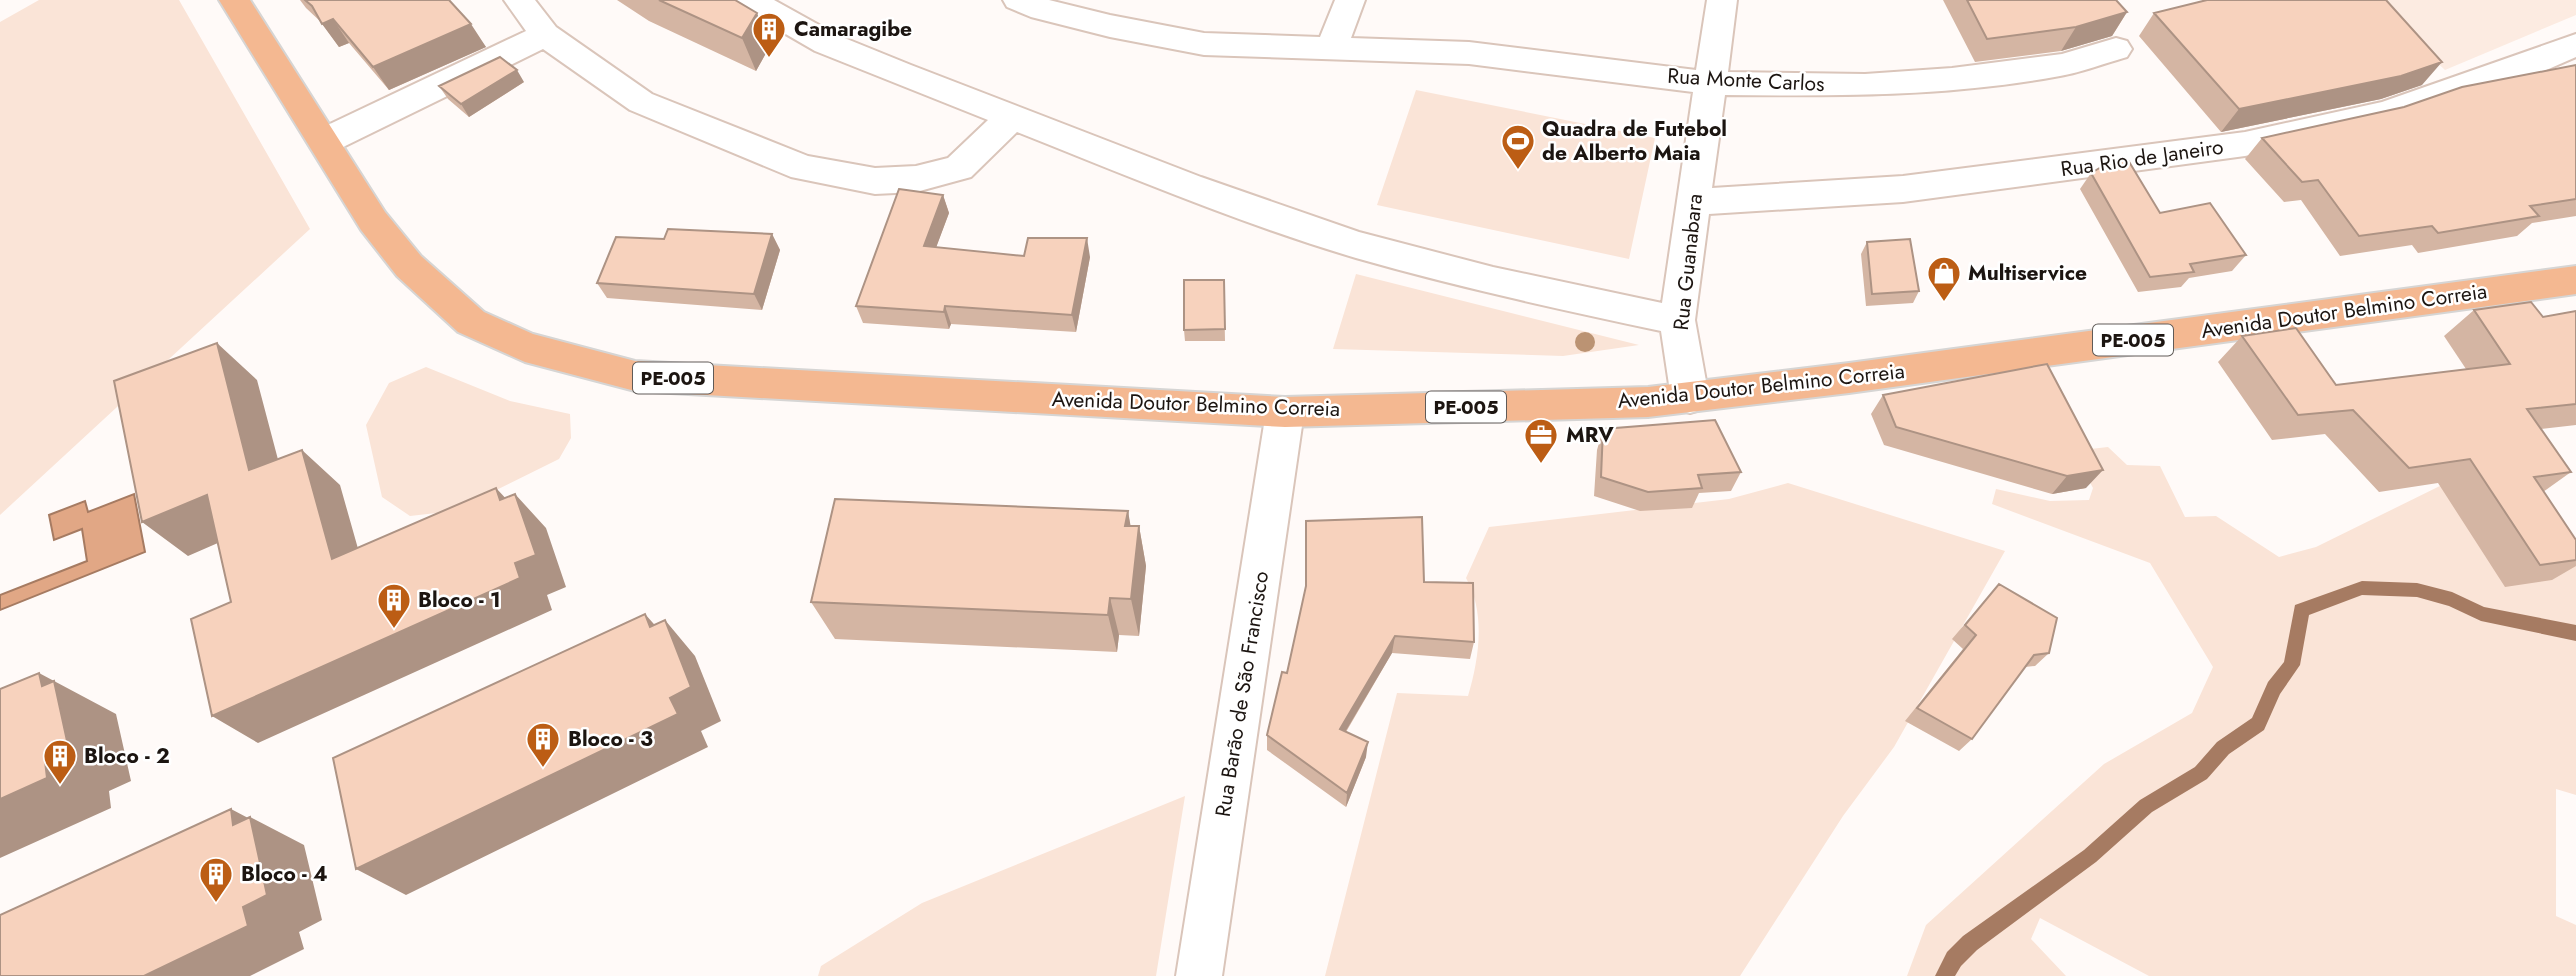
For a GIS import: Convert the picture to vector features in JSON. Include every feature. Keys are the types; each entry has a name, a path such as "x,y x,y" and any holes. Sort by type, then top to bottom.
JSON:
{"main road":[{"name":"Avenida Doutor Belmino Correia","path":"234,0 326,141 373,221 409,266 471,321 525,347 635,376 1285,412 1634,402 1690,398 2576,280"}],"street":[{"path":"519,0 545,35 642,102 803,168 875,181 916,178 959,169 1011,118"},
{"path":"750,0 826,43 1011,118 1189,186 1356,244 1493,281 1677,320"},
{"name":"Rua Monte Carlos","path":"1018,0 1110,26 1204,44 1469,53 1712,83 1865,85 1952,79 2062,65 2116,49"},
{"path":"1332,47 1350,0"},
{"name":"Rua Guanabara","path":"1690,398 1677,320 1722,0"},
{"path":"326,141 545,35"},
{"name":"Rua Rio de Janeiro","path":"1694,202 1903,189 2245,144 2385,113 2533,63 2576,45"},
{"name":"Rua Barão de São Francisco","path":"1199,976 1285,412"}],"shaded area":[{"path":"39,0 179,0 310,229 0,515 0,22"},
{"path":"2369,0 2576,0 2576,15 2445,70"},
{"name":"Quadra de Futebol de Alberto Maia","path":"1416,90 1655,138 1629,259 1377,205"},
{"path":"1356,274 1639,345 1563,356 1333,349"},
{"path":"426,367 510,401 570,414 571,438 559,459 454,511 410,516 382,497 366,425 389,383"},
{"path":"2108,447 2127,465 2160,466 2185,517 2216,516 2279,557 2316,547 2448,482 2576,542 2576,795 2556,789 2556,916 2576,925 2576,976 2149,976 2040,918 2031,939 2066,976 1907,976 1926,925 2104,764 2192,713 2213,667 2150,563 1992,504 1996,489 2050,501 2089,500 2093,488 2073,451"},
{"path":"1788,483 2005,551 1894,747 1843,816 1740,976 1325,976 1397,693 1468,696 1479,636 1476,606 1466,578 1489,527 1729,499"},
{"path":"134,494 145,552 0,610 0,595 87,561 82,529 54,540 49,515 85,501 88,512"},
{"path":"1185,796 1156,976 818,976 821,966 922,903"}],"building":[{"path":"305,0 449,0 471,24 373,67 333,19 322,24 312,6"},
{"path":"659,0 735,0 757,13 742,38"},
{"path":"1967,0 2116,0 2127,12 2076,27 1987,39"},
{"path":"2207,0 2386,0 2442,62 2401,76 2239,109 2154,13"},
{"path":"500,57 517,70 461,104 439,86"},
{"path":"2576,65 2576,199 2530,206 2539,216 2438,233 2432,226 2359,236 2318,180 2302,182 2262,138 2404,107 2462,87"},
{"path":"2128,160 2160,213 2210,203 2246,255 2190,264 2194,272 2150,277 2091,173 2110,162"},
{"path":"899,189 943,195 924,246 1024,256 1028,238 1087,238 1072,315 945,306 944,312 856,306"},
{"path":"668,229 772,234 754,294 597,283 616,237 664,239"},
{"path":"1910,239 1919,291 1872,294 1867,242"},
{"path":"1184,280 1224,280 1225,329 1184,330"},
{"path":"2531,302 2543,317 2576,311 2576,404 2527,409 2571,472 2534,477 2576,540 2576,560 2540,565 2470,459 2409,468 2353,410 2298,415 2242,336 2296,328 2336,385 2510,364 2474,310"},
{"path":"217,343 249,470 302,450 332,559 496,488 500,500 515,494 536,555 515,563 520,578 212,716 191,619 231,602 207,495 142,522 114,381"},
{"path":"2047,364 2103,470 2067,476 1896,427 1883,395"},
{"path":"1715,420 1741,472 1698,475 1702,488 1648,492 1601,477 1603,429"},
{"path":"835,499 1128,511 1125,526 1139,526 1131,599 1110,598 1108,615 811,602"},
{"path":"1422,517 1424,582 1473,583 1474,642 1395,636 1340,729 1368,742 1347,793 1267,735 1282,672 1287,673 1306,586 1306,521"},
{"path":"1999,584 2057,618 2049,653 2034,655 1972,739 1917,708 1976,635 1965,625"},
{"path":"645,614 650,627 665,620 691,687 670,698 678,714 356,869 333,758"},
{"path":"39,673 42,686 54,681 69,750 45,761 47,778 0,799 0,689"},
{"path":"231,809 233,825 250,817 267,895 243,907 248,926 144,976 0,976 0,915"}],"waterway":[{"path":"1944,976 1954,959 1970,943 2090,856 2146,806 2201,773 2223,748 2258,724 2274,688 2292,665 2301,610 2362,588 2417,590 2452,599 2481,614 2576,633"}],"place":[{"name":"Camaragibe","path":"769,59"},
{"name":"Quadra de Futebol de Alberto Maia","path":"1518,171"},
{"name":"Multiservice","path":"1944,303"},
{"name":"MRV","path":"1541,465"},
{"name":"Bloco - 1","path":"394,630"},
{"name":"Bloco - 3","path":"543,769"},
{"name":"Bloco - 2","path":"60,786"},
{"name":"Bloco - 4","path":"216,904"}]}
